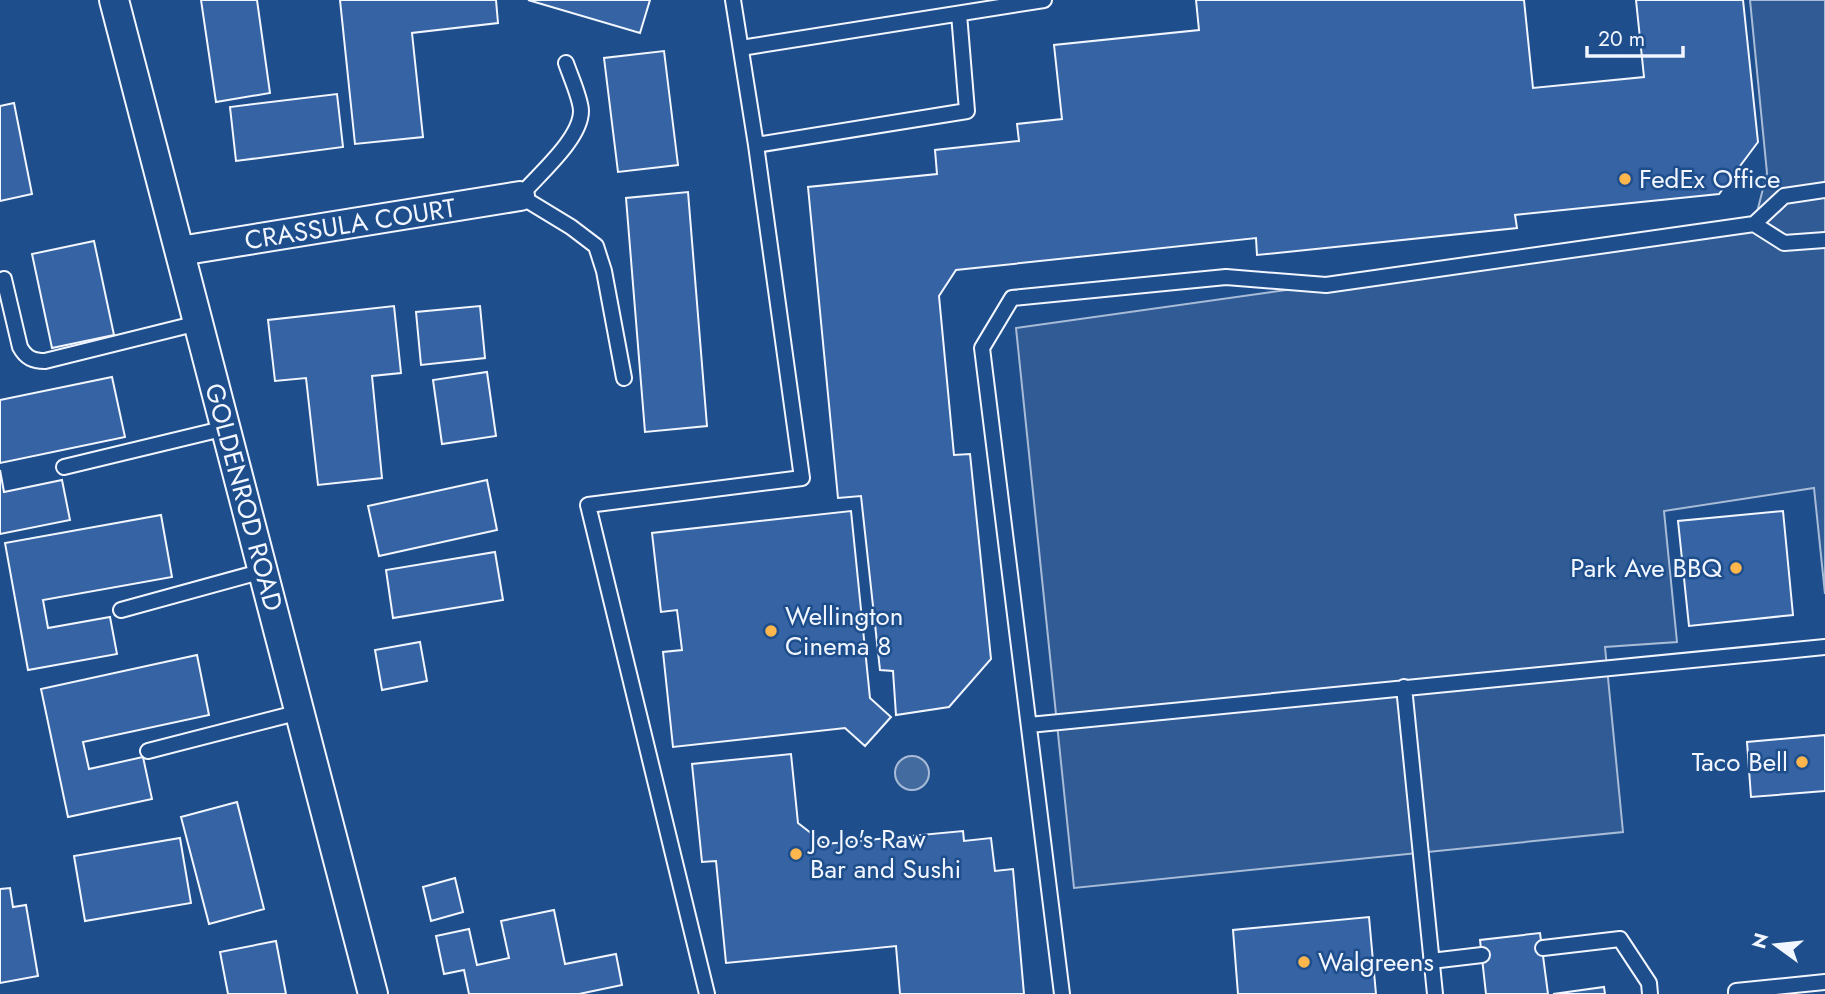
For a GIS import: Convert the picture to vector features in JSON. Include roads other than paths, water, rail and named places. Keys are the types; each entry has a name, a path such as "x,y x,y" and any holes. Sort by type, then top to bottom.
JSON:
{"street":[{"name":"GOLDENROD ROAD","path":"114,0 373,994"},
{"name":"CRASSULA COURT","path":"180,251 520,196"}],"lane":[{"path":"706,994 588,505 802,478 733,0"},
{"path":"741,48 1044,0"},
{"path":"756,145 967,111 959,13"},
{"path":"566,63 581,110 576,129 520,196 596,246 604,271 624,378"},
{"path":"1062,994 982,348 1012,298 1226,277 1326,285 1754,224 1784,196 1825,190"},
{"path":"1754,224 1784,243 1825,240"},
{"path":"4,279 20,347 24,355 34,361 45,362 198,323"},
{"path":"64,467 226,428"},
{"path":"121,610 263,571"},
{"path":"1029,725 1825,647"},
{"path":"1404,687 1435,994"},
{"path":"148,751 300,712"},
{"path":"1543,948 1619,939 1649,983 1650,994"},
{"path":"1431,961 1482,955"},
{"path":"1737,994 1736,991 1825,982"}],"place":[{"name":"FedEx Office","path":"1625,179"},
{"name":"Park Ave BBQ","path":"1736,568"},
{"name":"Wellington Cinema 8","path":"771,631"},
{"name":"Taco Bell","path":"1802,762"},
{"name":"Jo Jo's Raw Bar and Sushi","path":"796,854"},
{"name":"Walgreens","path":"1304,962"}]}
